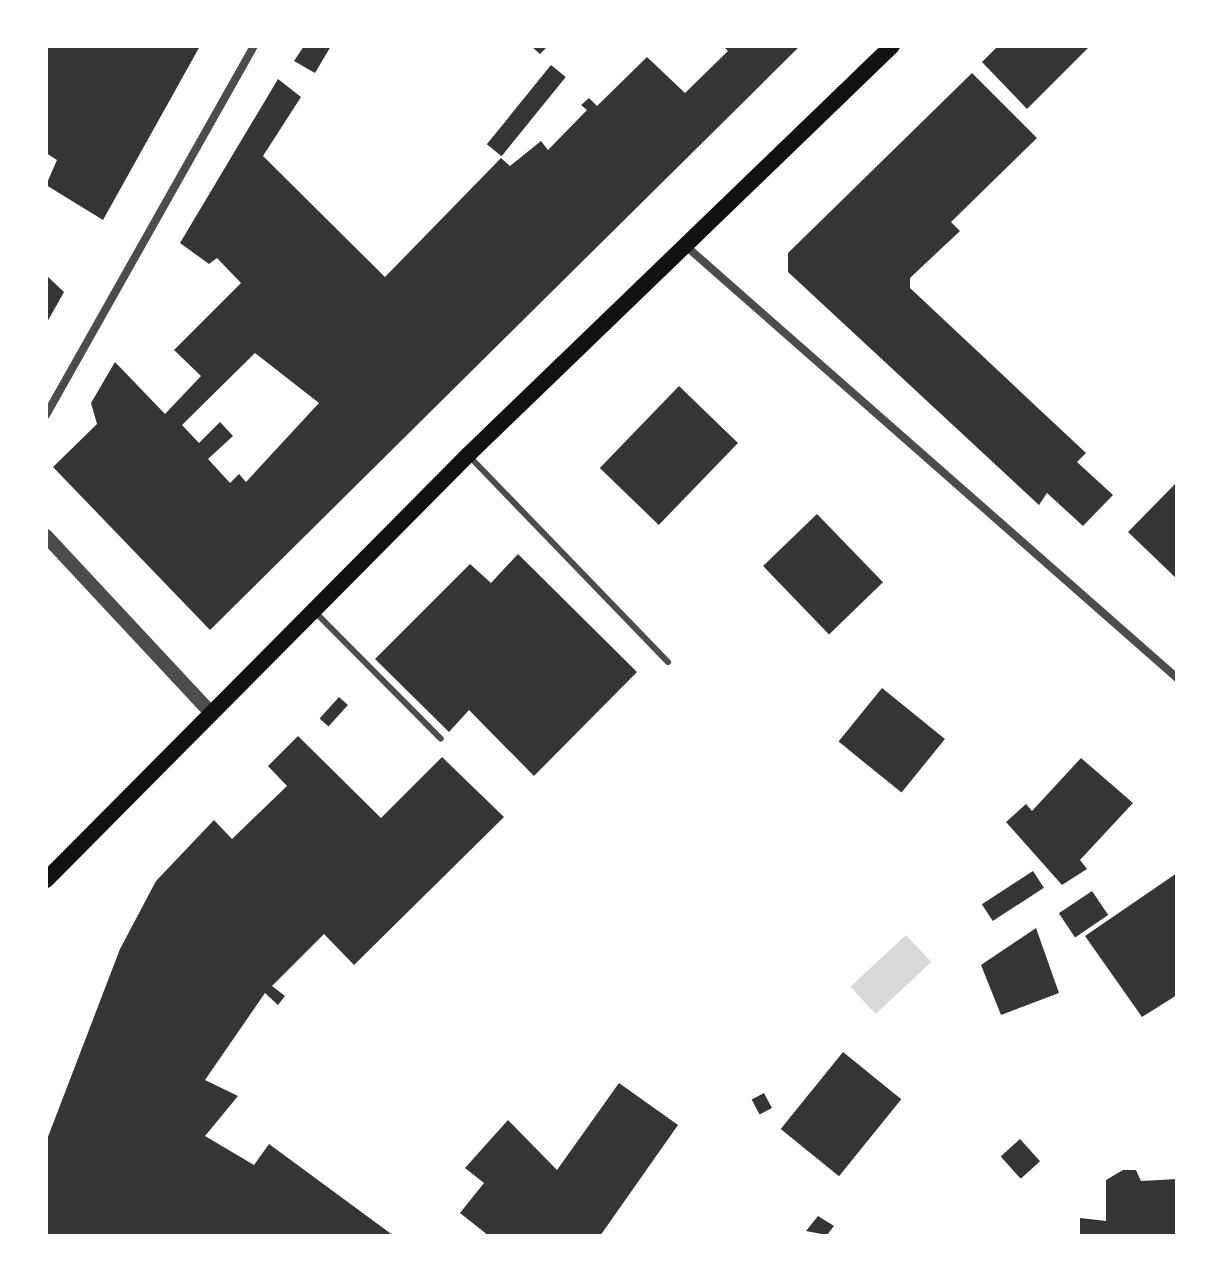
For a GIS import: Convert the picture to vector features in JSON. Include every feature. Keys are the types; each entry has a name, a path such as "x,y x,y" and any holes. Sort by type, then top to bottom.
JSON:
{"main road":[{"path":"46,880 210,712 316,613 468,455 892,46"}],"street":[{"path":"46,415 254,46"},
{"path":"687,247 1177,678"},
{"path":"46,536 210,712"}],"lane":[{"path":"468,455 668,662"},
{"path":"316,613 441,739"}],"shaded area":[{"path":"906,935 931,962 876,1014 850,987"}],"building":[{"path":"46,46 200,46 103,220 46,185 57,160 46,153"},
{"path":"304,46 331,46 315,73 294,61"},
{"path":"531,46 548,46 540,54"},
{"path":"723,46 800,46 210,630 53,467 97,424 91,403 115,362 165,414 201,376 174,350 241,283 217,258 209,264 180,243 278,79 301,97 263,156 385,277 501,158 510,166 541,141 548,150 587,110 581,105 589,98 597,106 647,57 685,93 728,51","holes":["255,353 319,403 246,482 239,474 230,483 208,459 233,436 220,422 199,443 182,425"]},
{"path":"998,46 1090,46 1027,109 982,62"},
{"path":"551,65 566,77 502,156 487,144"},
{"path":"972,73 1037,138 951,222 960,231 910,278 910,288 1086,453 1077,462 1113,495 1083,526 1047,493 1039,505 788,272 788,253"},
{"path":"46,275 64,292 46,324"},
{"path":"679,386 738,443 659,525 600,468"},
{"path":"1177,482 1177,579 1128,532"},
{"path":"817,514 883,582 829,634 763,566"},
{"path":"518,554 637,672 534,776 469,710 449,732 375,659 470,564 491,583"},
{"path":"882,688 945,739 902,793 839,742"},
{"path":"339,697 348,705 329,727 320,719"},
{"path":"298,736 381,818 442,757 504,817 354,965 324,934 272,986 285,996 278,1005 265,993 205,1080 238,1096 205,1136 254,1165 269,1144 394,1236 46,1236 46,1142 120,949 156,881 214,820 232,839 287,786 268,766"},
{"path":"1081,758 1133,803 1080,860 1087,869 1062,885 1006,822 1026,804 1032,811"},
{"path":"1033,871 1044,888 993,921 982,904"},
{"path":"1177,873 1177,995 1142,1017 1085,936"},
{"path":"1092,891 1108,915 1075,937 1059,913"},
{"path":"1036,928 1059,993 1001,1015 981,965"},
{"path":"843,1052 901,1099 839,1176 781,1129"},
{"path":"619,1083 678,1125 600,1236 489,1236 460,1213 484,1183 465,1168 508,1120 557,1170"},
{"path":"764,1093 772,1108 760,1115 752,1100"},
{"path":"1020,1139 1040,1161 1021,1179 1001,1156"},
{"path":"1123,1170 1136,1170 1141,1181 1177,1179 1177,1236 1080,1236 1080,1218 1106,1221 1106,1180"},
{"path":"818,1216 834,1226 827,1235 806,1231"}]}
